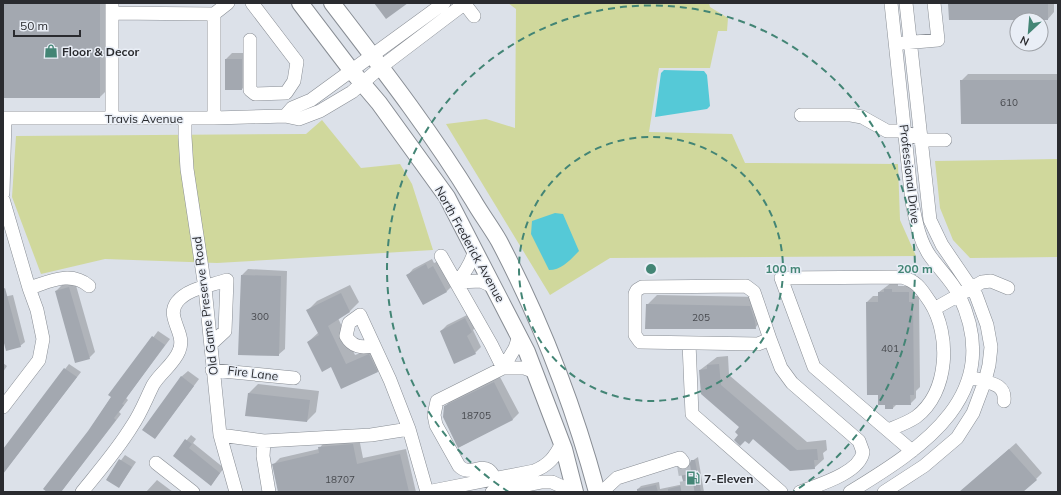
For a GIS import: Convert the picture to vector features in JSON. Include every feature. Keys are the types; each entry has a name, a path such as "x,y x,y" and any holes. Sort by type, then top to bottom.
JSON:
{"main road":[{"name":"North Frederick Avenue","path":"300,3 351,70 379,103 447,197 519,336 535,372 562,443 575,492"},
{"name":"North Frederick Avenue","path":"332,3 377,62 454,170 498,240 539,322 581,433 597,492"}],"street":[{"path":"112,118 112,8 214,14 228,3"},
{"path":"250,40 249,88 255,94 286,92 294,82 297,64 252,3"},
{"path":"377,62 444,3"},
{"path":"285,116 292,108 311,100 351,70 377,62 464,3 474,16"},
{"name":"Professional Drive","path":"857,490 890,468 928,439 952,413 966,386 973,356 973,338 966,311 959,294 930,255 918,233 912,202 891,3"},
{"name":"Professional Drive","path":"887,491 924,466 957,438 974,413 985,381 990,347 987,326 971,287 942,245 930,220 906,3"},
{"path":"895,44 938,40 934,3"},
{"path":"214,14 214,118"},
{"name":"Travis Avenue","path":"4,118 214,118 285,116 299,119 320,111 341,100 363,84 377,62"},
{"path":"801,115 851,115 862,117 887,131 904,131 922,140 945,140"},
{"path":"3,193 4,118"},
{"name":"Old Game Preserve Road","path":"185,118 187,169 205,288 211,344 212,370 220,435 236,492"},
{"path":"3,199 28,288 37,310 43,339 39,360 3,407"},
{"path":"457,282 468,268 475,250"},
{"path":"441,256 492,344 502,368"},
{"path":"28,288 62,277 77,279 90,286"},
{"path":"888,430 917,416 930,400 938,383 943,367 945,352 940,322 922,289 914,281 902,277 781,278 814,367 912,451"},
{"path":"88,490 132,426 154,384 178,354 182,340 174,318 173,311 176,304 183,296 226,280 225,332 211,344"},
{"path":"457,282 481,281 494,287"},
{"path":"934,309 982,282 991,281 1008,288"},
{"path":"770,339 758,344 640,342 635,336 634,300 637,290 642,287 746,286 754,292 781,368 792,384 863,446 862,457 859,463 849,471 800,492"},
{"path":"374,345 367,347 352,344 346,336 349,323 360,315 374,345 410,429 427,492 534,471 545,467 555,456 562,443"},
{"path":"502,368 515,348 519,336"},
{"path":"689,343 692,414 781,492"},
{"path":"535,372 524,368 502,368 437,401 434,415 436,424 462,469 481,468 490,470 496,478 495,491 542,482 552,482 575,492"},
{"name":"Fire Lane","path":"212,370 294,378"},
{"path":"968,377 995,384 1002,388 1005,394 1004,401"},
{"path":"220,435 264,441 371,435 410,429"},
{"path":"264,441 263,456 269,492"},
{"path":"602,492 617,478 680,458 683,462"},
{"path":"156,463 193,492"},
{"path":"590,468 606,476 617,478"},
{"path":"849,471 857,490"}],"green space":[{"path":"508,3 709,3 710,7 728,18 727,31 718,31 710,68 659,68 649,132 732,134 745,163 898,164 900,220 916,256 610,258 550,295 446,124 486,119 515,128 516,9"},
{"path":"322,120 361,168 400,164 412,184 433,250 217,263 105,259 41,274 12,197 16,136 306,134"},
{"path":"1058,159 1058,257 970,258 953,240 940,208 935,161"}],"water":[{"path":"664,70 704,71 707,75 710,106 707,109 655,117 661,73"},
{"path":"555,213 563,214 579,251 562,266 554,270 549,270 531,234 532,221"}],"building":[{"name":"Floor & Decor","path":"3,3 100,3 100,98 3,98"},
{"path":"374,3 408,3 386,19"},
{"path":"948,3 1048,3 1048,12 1009,12 1009,20 949,20"},
{"path":"225,59 242,59 242,90 225,90"},
{"path":"960,80 1058,80 1058,124 961,124"},
{"path":"426,264 428,269 433,266 447,292 423,305 406,275"},
{"path":"241,275 281,276 279,356 238,355"},
{"path":"69,287 90,359 75,363 55,291"},
{"path":"5,288 21,347 6,351 3,339 3,289"},
{"path":"884,289 892,289 892,292 909,292 909,302 913,302 914,395 910,395 911,405 893,405 893,409 885,409 885,405 878,405 878,395 867,395 866,302 878,302 878,292 884,292"},
{"path":"341,293 350,312 328,326 346,364 369,354 378,372 341,389 331,367 322,372 307,342 319,335 306,310"},
{"path":"646,304 750,306 756,329 645,329"},
{"path":"465,318 472,332 467,336 476,354 454,364 440,331"},
{"path":"152,336 165,345 122,404 124,405 114,418 116,420 61,492 47,492 43,489 88,431 111,397 108,395"},
{"path":"719,364 721,385 797,450 817,449 818,460 814,460 815,469 790,471 753,439 749,444 745,441 740,446 734,440 738,435 735,432 739,427 701,394 699,370 707,369 707,365"},
{"path":"64,368 77,377 3,474 3,449"},
{"path":"181,376 194,386 155,439 142,430"},
{"path":"494,382 513,420 458,448 443,417 444,406"},
{"path":"248,393 310,400 307,422 245,416"},
{"path":"185,439 192,444 189,448 220,473 211,486 173,456"},
{"path":"353,444 357,464 400,454 409,492 278,492 272,464 319,453 318,447"},
{"path":"1009,449 1037,480 1023,492 959,492"},
{"path":"119,459 132,467 119,488 106,480"},
{"path":"691,460 695,460 701,492 668,492 668,489 684,485 680,469 688,468"},
{"path":"656,485 658,492 637,492 637,489"}],"tunnel":[{"path":"683,462 688,492"}],"place":[{"name":"Floor & Decor","path":"51,51"},
{"name":"7-Eleven","path":"693,478"}]}
